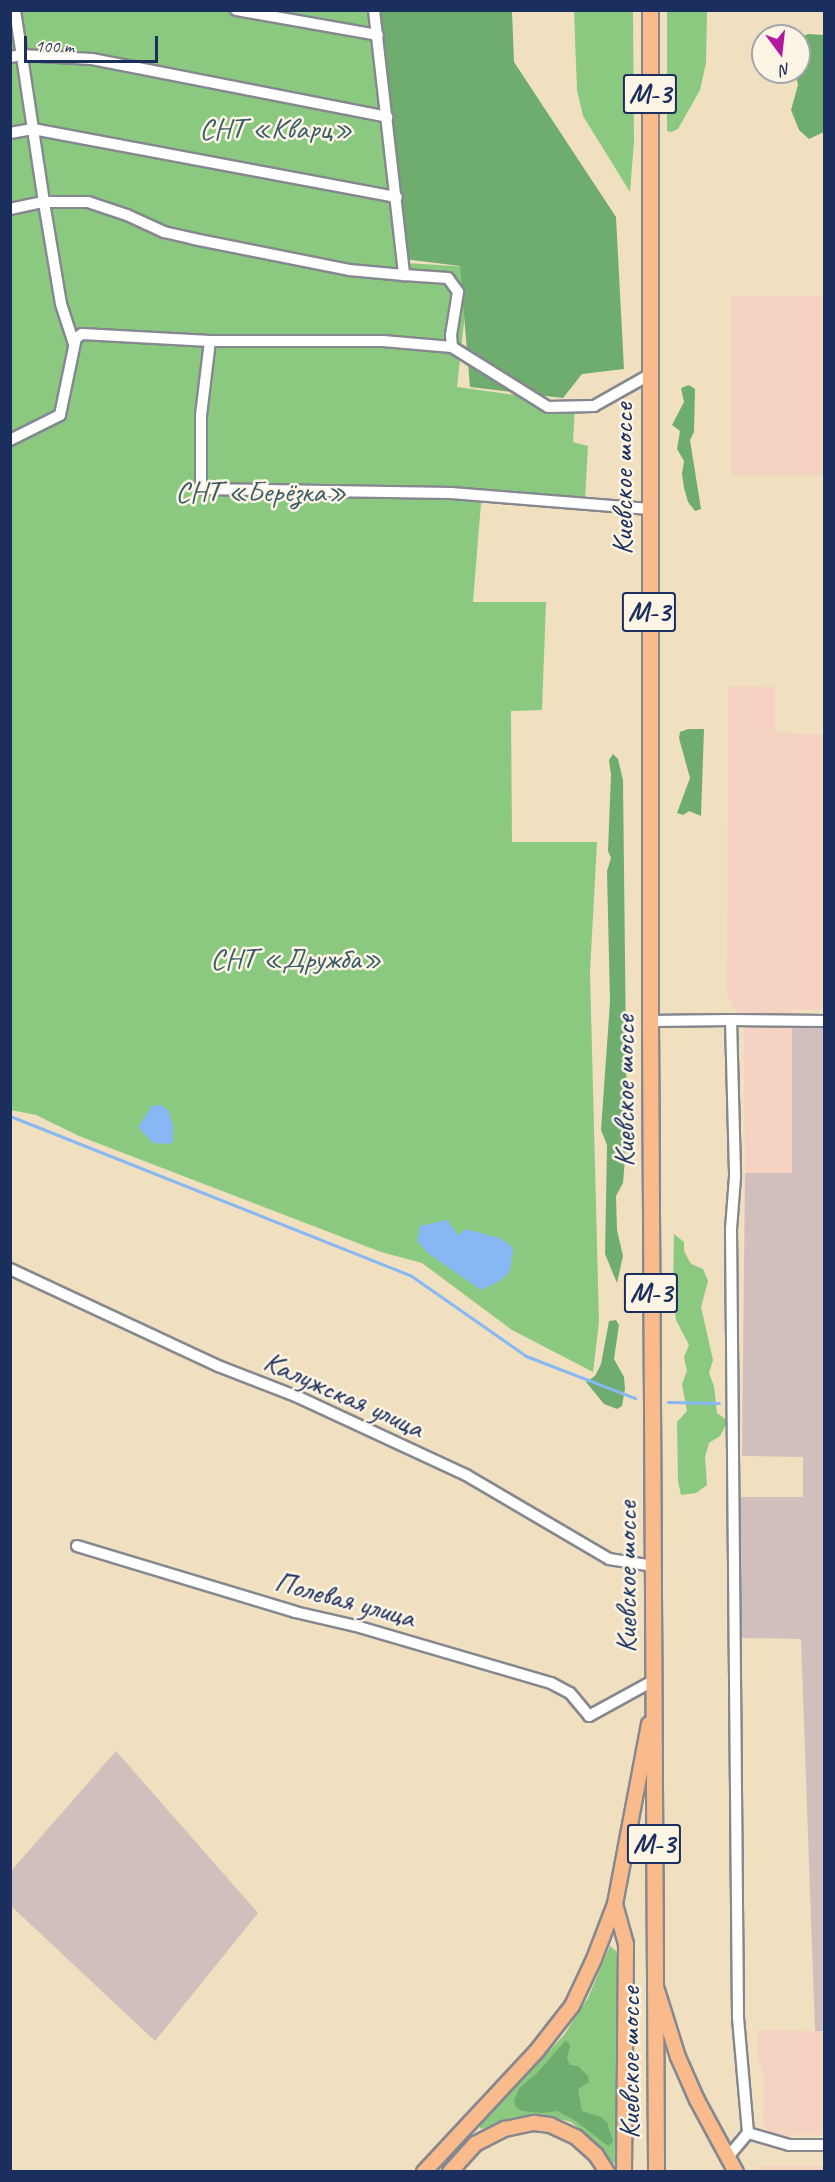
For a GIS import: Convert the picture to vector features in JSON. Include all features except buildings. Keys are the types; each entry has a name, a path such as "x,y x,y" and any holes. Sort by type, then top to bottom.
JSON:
{"highway":[{"name":"Киевское шоссе","path":"650,10 650,1021 656,2172"}],"main road":[{"path":"424,2172 536,2052 572,2006 594,1959 615,1904 653,1704"},
{"path":"615,1904 626,1944 624,2172"},
{"path":"655,1983 678,2057 736,2172"},
{"path":"450,2172 476,2144 505,2129 534,2123 550,2125 576,2137 596,2156 607,2172"}],"street":[{"path":"15,10 16,56 33,129 61,304 75,346"},
{"path":"236,10 378,35"},
{"path":"374,10 397,197 404,275"},
{"path":"16,56 92,59 387,117"},
{"path":"10,133 33,129 397,197"},
{"path":"10,209 44,202 88,202 127,215 164,232 194,239 349,270 448,279 458,292 452,347"},
{"path":"10,440 60,415 76,338 82,334 210,341 383,341 452,347 548,406 594,406 649,375"},
{"path":"210,341 201,415 201,489 451,493 649,509"},
{"path":"727,2158 748,2133 738,2018 731,1228 735,1177 731,1020"},
{"path":"650,1021 825,1021"},
{"name":"Калужская улица","path":"10,1269 218,1366 298,1397 466,1474 609,1559 653,1566"},
{"name":"Полевая улица","path":"77,1546 295,1612 356,1626 551,1683 570,1693 589,1716 653,1681"},
{"path":"748,2133 789,2145 825,2145"}],"shaded area":[{"path":"731,296 824,296 824,475 731,475"},
{"path":"728,686 775,687 775,733 824,734 824,1010 792,1010 792,1173 745,1173 744,1028 727,995"},
{"path":"792,1028 824,1028 824,2031 815,2031 801,1639 740,1638 741,1497 803,1497 803,1457 742,1456 745,1173 792,1173"},
{"path":"116,1751 258,1913 155,2041 11,1906 11,1871"},
{"path":"757,2030 824,2031 824,2135 779,2135 770,2132 763,2125 764,2074 757,2057"},
{"path":"758,2166 824,2166 824,2172 758,2172"}],"green space":[{"path":"10,11 384,11 406,263 470,267 457,387 575,403 573,442 588,446 585,500 482,491 473,602 546,602 542,710 511,711 512,842 597,842 590,972 599,1322 593,1372 512,1330 422,1263 381,1252 79,1136 36,1115 11,1110"},
{"path":"381,11 512,11 514,62 616,217 624,369 582,374 563,398 470,387 460,266 404,259"},
{"path":"574,11 633,11 634,142 630,192 583,116 577,90"},
{"path":"667,11 707,11 706,63 700,90 678,129 671,132 667,131"},
{"path":"811,34 824,35 824,132 809,139 799,130 791,110 798,85 811,84"},
{"path":"689,385 695,389 694,432 690,440 701,509 695,511 688,502 684,488 682,474 684,461 677,449 680,431 672,425 684,402 681,388"},
{"path":"688,729 704,729 701,816 689,811 683,815 677,813 690,778 679,738 680,732"},
{"path":"613,754 618,759 623,780 627,1135 623,1183 616,1196 617,1230 623,1256 617,1283 605,1254 607,1145 601,1130 610,1002 607,871 611,858 608,851 611,775 609,760"},
{"path":"674,1234 684,1242 684,1251 691,1264 703,1269 708,1281 701,1307 713,1360 709,1373 714,1386 717,1413 728,1421 720,1436 709,1443 705,1457 707,1485 696,1493 681,1495 678,1481 677,1422 687,1411 682,1384 687,1371 684,1357 689,1345 676,1320 673,1293"},
{"path":"616,1320 619,1325 614,1359 624,1377 625,1389 622,1406 617,1409 604,1404 586,1382 595,1376 601,1364 609,1321"},
{"path":"610,1946 616,1951 622,1970 621,2147 616,2165 606,2157 597,2143 571,2122 548,2116 515,2118 481,2129 477,2122 481,2116 519,2083 564,2035 588,1998"},
{"path":"566,2040 570,2045 567,2059 570,2065 578,2066 588,2076 589,2082 578,2089 582,2111 601,2117 607,2122 613,2142 608,2146 576,2121 557,2111 542,2113 522,2111 516,2107 514,2101 519,2088 536,2074"}],"water":[{"path":"161,1105 168,1110 173,1126 173,1142 167,1144 153,1143 138,1127 152,1106"},
{"path":"447,1220 458,1235 466,1229 502,1239 513,1248 510,1271 500,1281 481,1290 429,1254 417,1241 420,1226"}],"waterway":[{"path":"10,1116 410,1275 526,1356 635,1398"},
{"path":"668,1402 719,1403"}],"park label":[{"name":"СНТ «Кварц»","path":"276,128"},
{"name":"СНТ «Берёзка»","path":"261,491"},
{"name":"СНТ «Дружба»","path":"296,958"}]}
